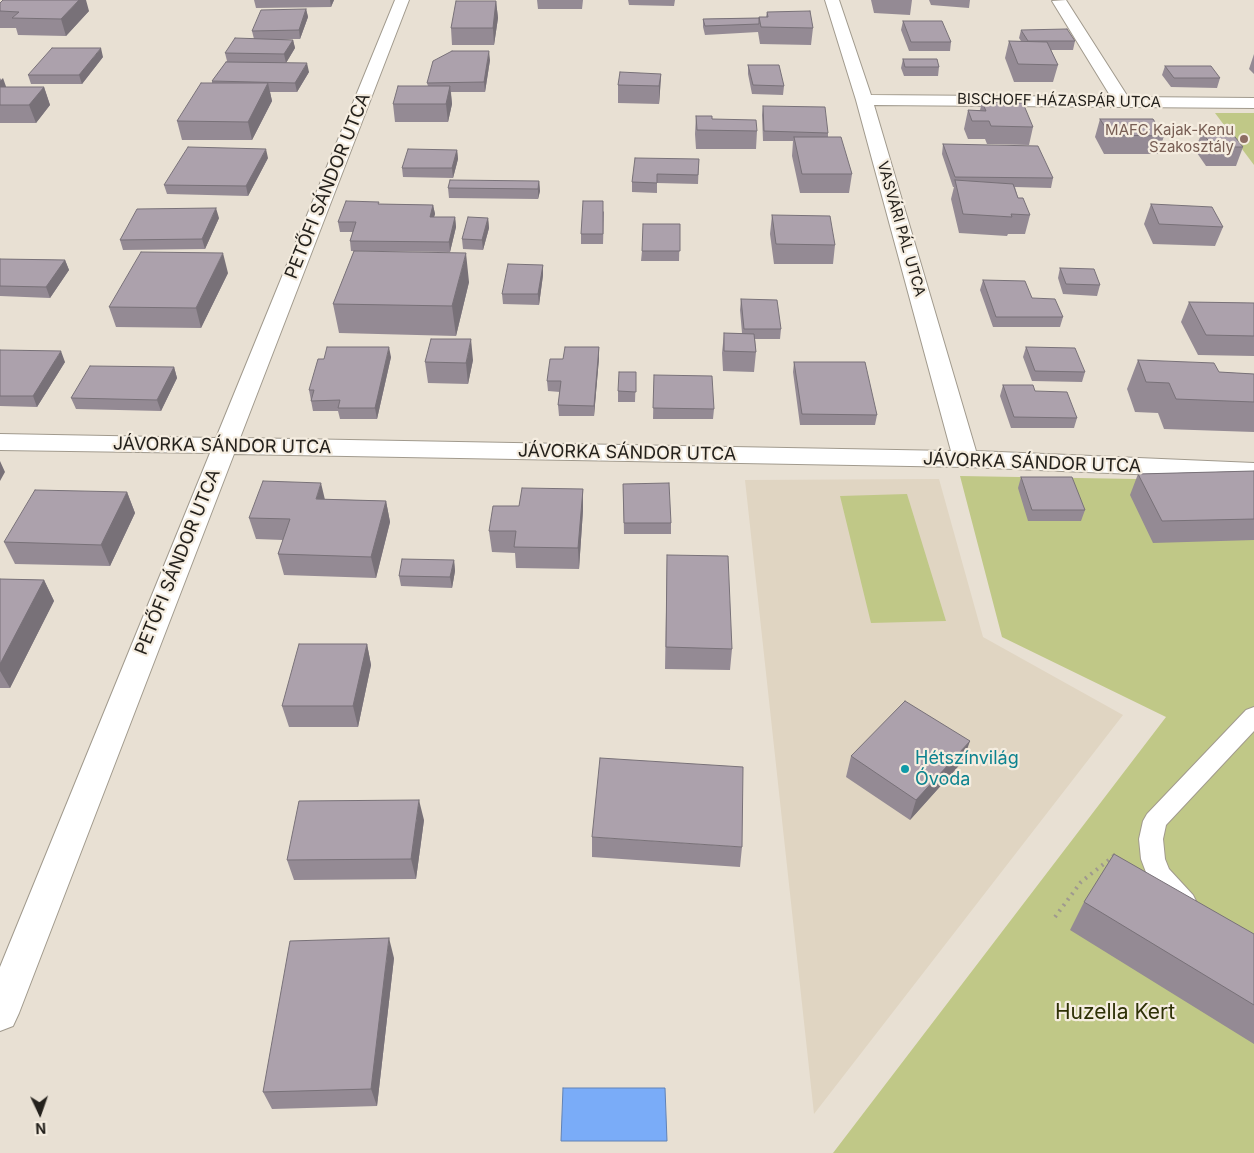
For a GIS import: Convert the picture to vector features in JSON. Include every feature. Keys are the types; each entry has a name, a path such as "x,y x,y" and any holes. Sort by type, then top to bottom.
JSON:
{"street":[{"name":"PETŐFI SÁNDOR UTCA","path":"0,1013 402,0"},
{"name":"VASVÁRI PÁL UTCA","path":"832,0 864,100 966,459"},
{"path":"1059,1 1122,102"},
{"name":"BISCHOFF HÁZASPÁR UTCA","path":"864,100 1254,103"},
{"name":"JÁVORKA SÁNDOR UTCA","path":"0,442 966,459 1254,471"}],"lane":[{"path":"1204,919 1182,901 1159,875 1153,859 1151,839 1155,821 1254,716"}],"path":[{"path":"1055,917 1081,882"}],"shaded area":[{"path":"939,479 983,637 1123,715 814,1114 745,480"}],"green space":[{"name":"MAFC Kajak-Kenu Szakosztály","path":"1215,113 1254,113 1254,165"},
{"name":"Huzella Kert","path":"960,476 1254,481 1254,1153 833,1153 1166,717 1002,637"},
{"path":"907,494 946,621 871,623 840,496"}],"water":[{"path":"563,1088 665,1088 667,1141 561,1141"}],"building":[{"path":"3,0 79,0 61,19 12,18 19,12 0,11 0,3"},
{"path":"456,1 496,1 493,28 451,28"},
{"path":"306,9 299,30 252,31 261,10"},
{"path":"810,11 813,28 761,27 759,17 768,17 767,12"},
{"path":"759,18 759,24 705,26 703,19"},
{"path":"903,21 942,21 951,42 911,42"},
{"path":"1067,29 1075,41 1028,41 1021,30"},
{"path":"235,38 293,40 284,54 225,53"},
{"path":"1009,41 1047,42 1058,65 1018,64"},
{"path":"52,48 101,48 79,75 28,75"},
{"path":"452,51 489,51 484,82 427,83 433,61"},
{"path":"903,59 937,59 939,67 905,67"},
{"path":"226,62 307,63 295,83 212,81"},
{"path":"748,65 779,65 784,86 753,85"},
{"path":"1165,66 1211,66 1220,78 1174,78"},
{"path":"620,72 661,74 659,86 618,85"},
{"path":"201,83 268,83 248,122 177,121"},
{"path":"398,86 450,86 446,104 393,104"},
{"path":"0,87 44,87 29,105 0,105"},
{"path":"982,102 1023,103 1033,127 991,126 989,121 972,121 968,110 986,111"},
{"path":"763,106 825,107 828,133 764,131"},
{"path":"696,116 712,116 712,119 756,120 757,131 697,130"},
{"path":"1100,119 1153,119 1164,136 1110,135"},
{"path":"1202,132 1231,132 1243,147 1213,147"},
{"path":"794,137 841,137 852,174 802,174"},
{"path":"943,144 1038,146 1053,178 955,177"},
{"path":"188,147 266,149 246,186 164,185"},
{"path":"408,149 457,150 452,168 402,168"},
{"path":"635,158 699,159 698,175 657,174 657,183 632,182"},
{"path":"450,180 539,181 538,189 448,188"},
{"path":"955,180 1013,184 1018,198 1023,198 1030,215 1011,214 1012,217 963,214"},
{"path":"346,201 379,202 378,204 433,205 430,217 455,217 449,242 350,241 356,222 338,222"},
{"path":"583,201 603,201 603,234 581,234"},
{"path":"1151,204 1212,207 1223,227 1159,224"},
{"path":"216,208 202,239 120,240 137,209"},
{"path":"772,215 830,216 835,245 776,244"},
{"path":"468,217 488,218 482,240 462,239"},
{"path":"643,224 680,224 680,251 642,251"},
{"path":"354,251 466,253 452,306 333,304"},
{"path":"141,252 223,253 196,308 109,307"},
{"path":"0,259 65,260 46,287 0,286"},
{"path":"508,264 543,265 538,294 502,294"},
{"path":"1060,268 1094,269 1100,285 1066,284"},
{"path":"983,280 1025,281 1032,298 1055,299 1063,317 996,317"},
{"path":"741,299 777,300 781,329 744,329"},
{"path":"1189,302 1254,303 1254,336 1206,335"},
{"path":"724,333 754,334 756,352 724,351"},
{"path":"431,339 471,339 466,363 425,362"},
{"path":"327,347 389,347 375,408 338,408 340,400 311,401 314,390 309,390 318,359 324,359"},
{"path":"565,347 599,347 594,406 558,405 561,381 547,381 550,359 563,359"},
{"path":"1026,347 1075,348 1085,372 1035,371"},
{"path":"0,350 61,351 33,396 0,396"},
{"path":"1138,360 1214,363 1219,372 1254,374 1254,402 1176,399 1169,383 1146,382"},
{"path":"794,362 865,362 877,415 802,414"},
{"path":"90,366 174,367 157,400 71,398"},
{"path":"619,372 636,372 636,392 618,391"},
{"path":"654,375 712,376 714,409 653,408"},
{"path":"1003,385 1033,385 1035,391 1067,392 1077,418 1014,417"},
{"path":"1254,471 1254,519 1162,521 1138,474"},
{"path":"1021,477 1072,477 1085,510 1032,510"},
{"path":"263,481 321,483 316,499 386,501 371,557 278,554 290,519 249,518"},
{"path":"669,483 671,523 624,523 623,484"},
{"path":"522,488 583,489 578,548 514,547 516,531 489,531 493,506 519,506"},
{"path":"35,490 127,492 101,545 4,542"},
{"path":"667,555 728,556 732,649 666,647"},
{"path":"402,559 454,560 450,577 399,576"},
{"path":"0,579 44,580 0,664"},
{"path":"299,644 367,644 353,706 282,706"},
{"name":"Hétszínvilág Óvoda","path":"905,701 970,741 916,800 851,756"},
{"path":"600,758 743,767 742,847 592,837"},
{"path":"419,800 411,859 287,860 299,801"},
{"path":"1114,854 1254,934 1254,1005 1084,902"},
{"path":"389,938 371,1089 263,1092 290,941"}],"place":[{"name":"MAFC Kajak-Kenu Szakosztály","path":"1244,139"},
{"name":"Hétszínvilág Óvoda","path":"905,769"}]}
